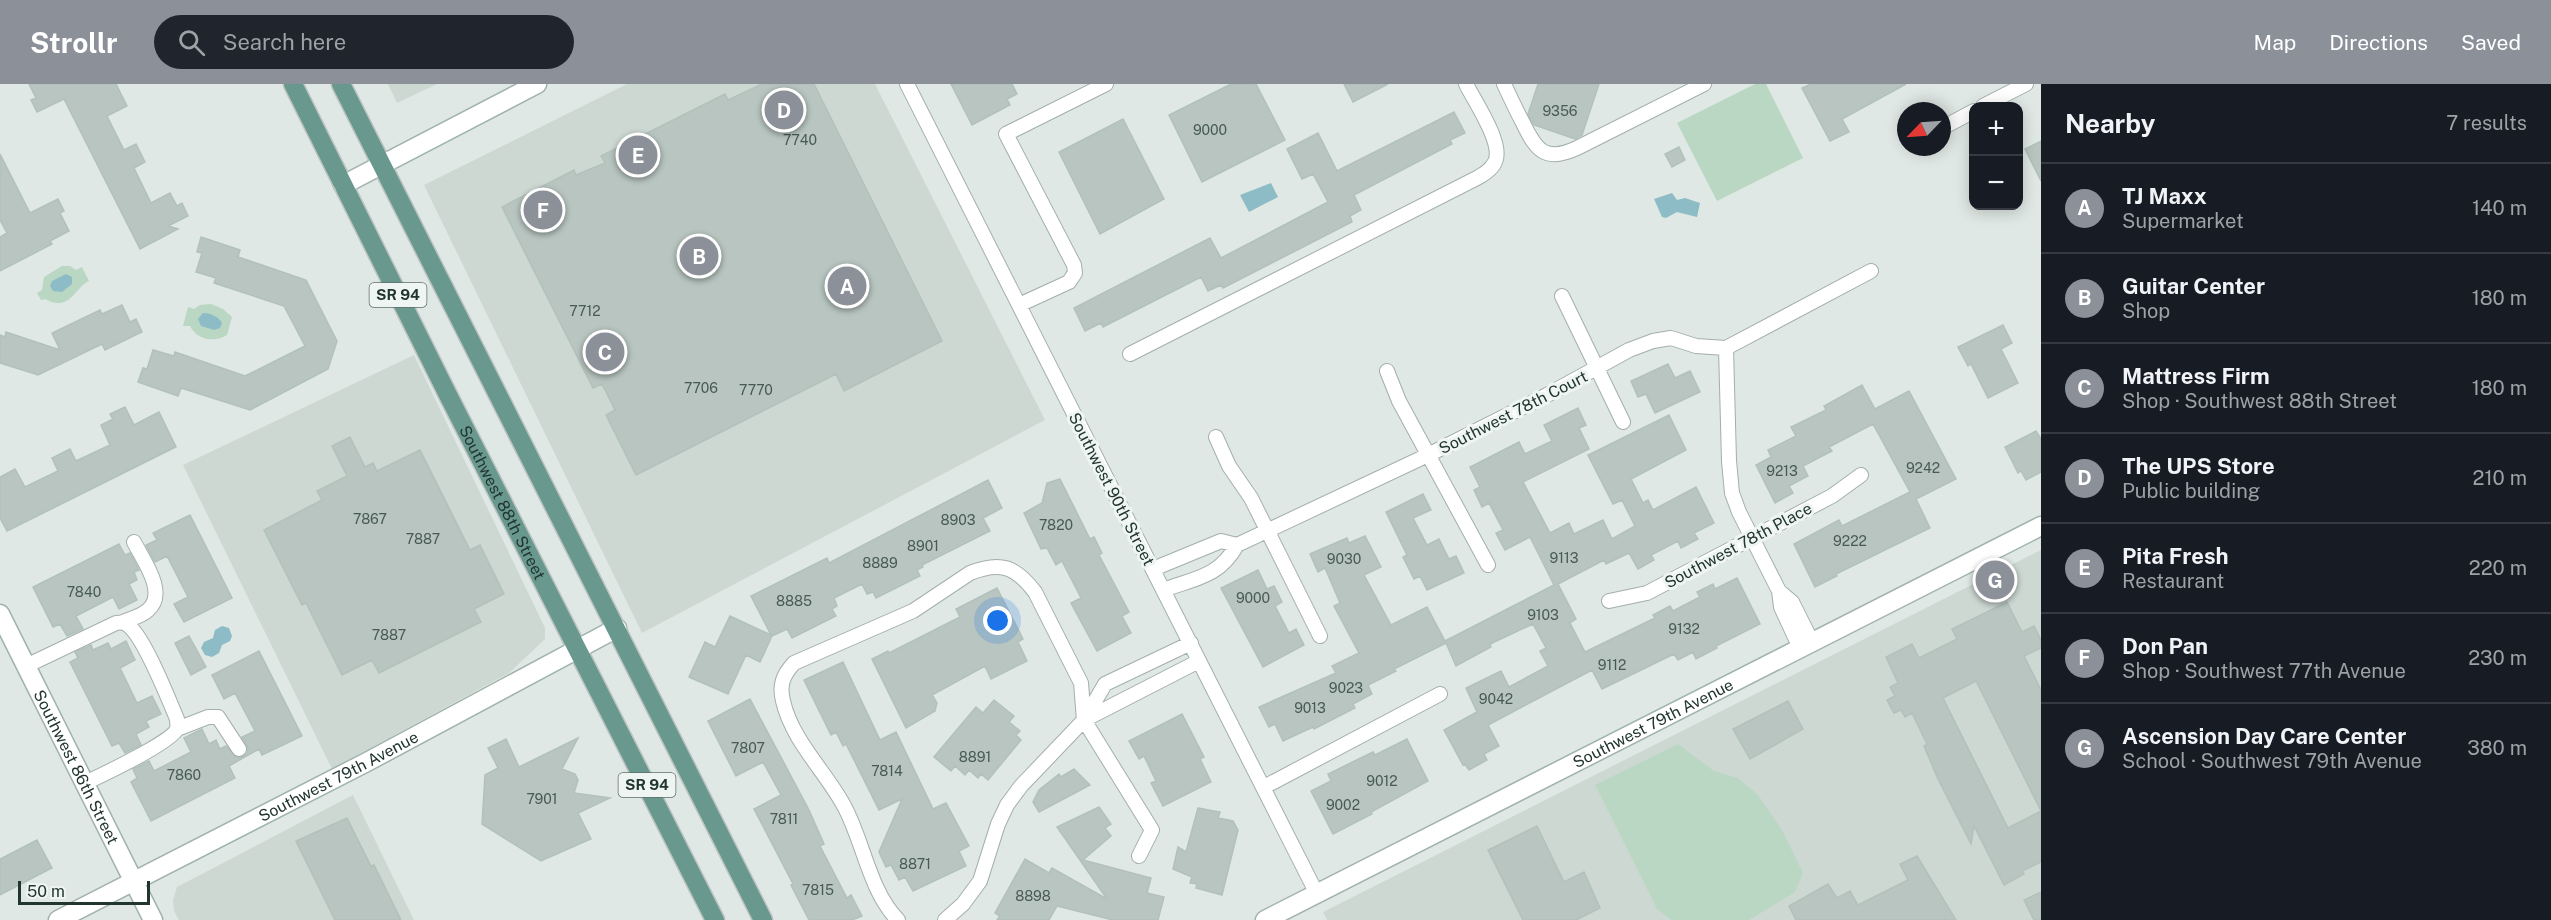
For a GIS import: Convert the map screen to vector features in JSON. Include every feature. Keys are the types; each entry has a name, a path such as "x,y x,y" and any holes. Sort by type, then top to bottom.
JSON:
{"main road":[{"name":"Southwest 88th Street","path":"293,84 716,920"},
{"name":"SR 94","path":"341,84 763,920"}],"street":[{"path":"343,185 537,84"},
{"name":"Southwest 90th Street","path":"907,84 1317,894"},
{"path":"1018,305 1069,282 1075,273 1074,266 1006,134 1106,84"},
{"path":"1130,354 1490,170 1496,162 1496,143 1466,84"},
{"path":"1504,84 1533,144 1545,153 1557,155 1577,148 1704,84"},
{"path":"1991,102 2026,84"},
{"path":"1951,123 1969,114"},
{"path":"1806,645 1781,607 1779,591 1752,539 1732,493 1726,348 1871,271"},
{"path":"1562,296 1623,422"},
{"name":"Southwest 78th Court","path":"1163,590 1215,571 1228,561 1237,545 1428,455 1629,350 1653,341 1671,338 1696,346 1726,348"},
{"path":"1388,370 1399,401 1488,565"},
{"path":"1216,436 1229,466 1251,498 1320,636"},
{"name":"Southwest 78th Place","path":"1609,601 1647,593 1832,496 1861,475"},
{"name":"Southwest 79th Avenue","path":"1265,920 2041,526"},
{"path":"1153,569 1221,541 1237,545"},
{"path":"26,666 148,610 156,598 154,583 134,542"},
{"path":"898,920 886,905 844,805 800,740 790,721 783,702 781,683 786,672 794,663 913,611 970,573 989,567 1010,568 1035,592 1081,683 1084,720 1152,830 1138,856"},
{"name":"Southwest 86th Street","path":"0,614 153,920"},
{"path":"123,622 140,640 177,719 177,729"},
{"name":"Southwest 79th Avenue","path":"58,920 365,763 617,628"},
{"path":"945,920 963,904 980,881 998,824 1007,805 1021,786 1084,720 1105,684 1191,643"},
{"path":"1084,720 1199,661"},
{"path":"1264,787 1440,694"},
{"path":"84,783 170,738 177,729 208,717 218,717 239,749"}],"shaded area":[{"path":"388,84 437,84 397,103"},
{"path":"627,84 875,84 1045,420 642,633 424,185"},
{"path":"414,355 545,628 545,639 509,673 332,769 183,465"},
{"path":"2041,550 2041,920 1327,920 1323,912"},
{"path":"353,795 414,920 179,920 174,911 173,900 177,887"}],"green space":[{"path":"1755,84 1766,84 1803,158 1717,201 1677,123"},
{"path":"62,266 70,266 76,270 82,267 89,281 66,301 60,303 41,300 37,293 42,290 44,277"},
{"path":"211,304 223,309 232,317 227,335 217,339 206,339 193,331 190,326 183,326 188,307 194,309 200,305"},
{"path":"1678,744 1714,771 1738,778 1758,795 1782,830 1803,873 1795,892 1749,920 1671,920 1657,909 1595,785"}],"water":[{"path":"1271,183 1278,197 1249,212 1240,195"},
{"path":"1672,193 1677,200 1685,198 1700,203 1697,217 1677,212 1666,218 1662,217 1654,199"},
{"path":"66,274 72,277 72,284 62,292 53,291 50,286 52,281"},
{"path":"203,313 218,318 222,323 220,328 214,330 201,326 198,319"},
{"path":"222,626 229,628 232,636 230,641 222,645 219,653 212,657 205,655 201,648 204,642 213,638 215,630"}],"building":[{"path":"29,84 116,84 127,106 107,116 124,150 136,144 145,162 134,168 151,203 170,193 177,206 182,203 188,216 168,226 178,229 140,249 64,99 37,112 31,100 36,98"},
{"path":"762,84 814,84 942,341 844,391 836,374 636,475 606,415 615,410 602,384 593,388 502,207 574,170 576,175 605,163 601,156 725,94 728,100"},
{"path":"951,84 1012,84 1017,94 1007,99 1010,105 972,125"},
{"path":"1231,84 1256,84 1285,140 1202,182 1169,115"},
{"path":"1344,84 1388,84 1353,102"},
{"path":"1538,84 1599,84 1582,135 1575,139 1534,125 1528,114"},
{"path":"1811,84 1906,84 1842,119 1849,132 1830,141 1802,88"},
{"path":"1454,112 1465,133 1450,140 1452,144 1354,195 1361,210 1350,216 1352,222 1223,288 1221,285 1208,291 1201,277 1103,327 1101,323 1085,331 1074,308 1210,238 1221,258 1328,202 1313,174 1302,179 1287,149 1318,133 1337,171"},
{"path":"1123,119 1164,199 1100,234 1059,152"},
{"path":"2041,141 2041,181 2025,149"},
{"path":"1679,147 1685,160 1672,167 1665,154"},
{"path":"0,154 30,213 58,199 64,211 60,213 69,231 50,241 52,244 0,271 0,237 7,233 0,220"},
{"path":"201,237 240,250 238,257 306,280 337,341 328,369 250,410 181,388 178,396 138,382 143,368 147,369 153,350 174,356 175,352 245,376 305,346 284,306 214,283 216,278 196,272 202,253 197,252"},
{"path":"122,305 130,322 136,319 142,332 105,350 102,344 38,375 0,363 0,335 5,337 6,332 60,350 52,333 100,310 102,314"},
{"path":"2003,325 2012,343 2001,349 2018,383 1988,398 1971,364 1968,366 1958,347"},
{"path":"1668,364 1675,378 1690,371 1700,392 1655,413 1646,394 1638,397 1631,381"},
{"path":"1862,385 1875,409 1909,391 1956,479 1916,499 1930,528 1836,574 1837,576 1815,587 1794,544 1839,520 1842,526 1910,492 1873,424 1829,447 1832,451 1803,466 1808,476 1789,486 1793,493 1775,503 1756,465 1771,457 1768,450 1796,436 1791,427 1826,410 1824,406"},
{"path":"125,407 134,425 159,412 176,447 7,531 0,518 0,477 15,469 25,487 58,471 52,458 70,449 76,461 110,445 101,425 113,419 110,414"},
{"path":"1578,408 1586,425 1579,428 1589,449 1523,482 1550,533 1569,523 1574,534 1603,520 1612,539 1635,526 1622,500 1613,504 1588,455 1669,415 1686,450 1631,479 1643,503 1648,500 1653,510 1696,487 1714,523 1694,533 1698,539 1681,548 1678,541 1651,555 1654,560 1638,569 1629,553 1606,564 1604,560 1558,584 1576,619 1570,623 1585,652 1655,618 1653,615 1670,606 1673,611 1700,597 1697,592 1713,584 1715,589 1737,578 1760,624 1716,646 1717,648 1696,659 1693,652 1678,660 1674,654 1602,689 1592,670 1488,725 1499,746 1484,754 1487,760 1469,770 1465,764 1463,765 1444,730 1477,712 1466,688 1501,671 1509,687 1548,666 1540,651 1546,648 1533,624 1490,644 1491,647 1456,666 1446,643 1368,685 1372,694 1353,704 1355,708 1314,729 1313,727 1283,741 1275,724 1269,727 1259,707 1336,673 1332,666 1359,653 1334,606 1340,603 1325,568 1318,572 1310,554 1347,538 1349,543 1365,536 1381,567 1364,575 1391,625 1427,607 1445,641 1554,585 1530,537 1505,550 1496,533 1503,530 1489,503 1482,507 1474,490 1480,487 1470,467 1519,442 1525,454 1552,441 1544,425"},
{"path":"2036,431 2041,439 2041,472 2026,480 2021,471 2018,473 2005,447"},
{"path":"350,437 365,467 373,463 377,471 420,450 470,550 480,545 504,594 474,609 481,622 379,673 372,660 342,675 306,603 302,605 264,530 322,500 317,491 347,476 332,446"},
{"path":"1060,479 1090,539 1094,537 1102,553 1099,555 1129,612 1122,616 1131,633 1097,651 1071,603 1081,598 1062,561 1056,565 1047,548 1041,549 1024,513 1042,503 1047,483"},
{"path":"988,480 1002,508 983,518 990,531 922,565 923,567 917,570 920,576 876,598 873,592 867,594 862,584 834,598 837,606 832,609 836,616 792,638 787,629 772,636 760,662 746,655 728,694 689,677 705,642 715,647 730,616 771,635 751,596 827,558 829,563"},
{"path":"1423,494 1431,510 1413,518 1427,545 1439,539 1449,559 1456,556 1464,573 1427,590 1420,576 1414,579 1403,557 1407,555 1386,512"},
{"path":"190,515 232,598 184,622 174,604 188,597 167,556 155,562 146,545 157,540 153,533"},
{"path":"119,544 125,555 130,553 139,570 134,572 137,580 129,584 137,600 119,609 113,597 76,616 83,629 67,636 60,624 53,627 33,587"},
{"path":"1258,570 1267,589 1274,586 1282,602 1275,606 1289,633 1296,629 1304,645 1263,667 1221,588"},
{"path":"997,588 1023,639 1018,642 1027,661 991,679 985,666 932,695 937,703 935,711 906,728 872,659 888,651 889,653 960,617 956,609"},
{"path":"2007,602 2022,632 2034,626 2041,640 2041,648 2024,656 2041,690 2041,811 2041,862 2022,871 2024,874 2004,885 1974,826 1971,844 1938,779 1924,746 1927,744 1912,713 1905,717 1901,710 1894,713 1887,700 1895,696 1890,687 1898,683 1886,657 1912,644 1919,658 1957,639 1952,629","holes":["1976,681 2041,811 2008,828 1943,698"]},
{"path":"189,636 206,667 191,675 175,643"},
{"path":"126,641 135,660 120,668 137,703 152,696 161,714 146,721 149,727 136,734 141,745 125,753 119,743 112,746 70,662 78,658 75,652 91,645 93,650 108,643 111,649"},
{"path":"259,651 302,736 262,755 259,749 229,766 235,778 151,821 131,782 137,778 133,769 149,761 154,771 191,752 184,738 202,729 209,744 216,740 220,749 226,746 236,757 240,758 247,754 248,748 242,737 255,731 235,693 224,699 212,675"},
{"path":"843,662 880,740 896,732 933,809 946,803 969,846 959,851 966,866 913,891 905,877 899,880 891,865 886,867 879,852 902,799 879,810 846,744 843,746 836,732 831,735 804,680"},
{"path":"750,699 809,810 824,844 820,846 847,898 851,895 862,916 852,920 809,920 754,809 781,795 763,762 736,776 708,721"},
{"path":"994,700 1014,716 1009,722 1020,731 1016,735 1021,740 988,780 981,774 978,778 969,770 965,775 955,766 951,771 934,757 976,707 983,713"},
{"path":"1788,701 1803,729 1750,759 1733,729"},
{"path":"1182,714 1204,757 1200,759 1211,782 1163,806 1151,783 1156,781 1144,756 1139,759 1129,741"},
{"path":"578,738 562,769 575,774 578,780 574,793 610,798 578,813 591,839 541,861 482,824 485,775 498,768 488,748 506,739 519,767"},
{"path":"1407,739 1428,781 1333,834 1311,791 1331,781 1328,774 1373,752 1375,755"},
{"path":"1074,769 1090,785 1039,812 1033,802 1039,790 1059,774 1061,777"},
{"path":"1099,807 1111,824 1105,828 1111,836 1083,860 1151,878 1147,893 1164,897 1158,920 1113,920 1057,906 1049,920 997,920 1000,916 995,913 1025,859 1049,873 1052,868 1107,899 1057,827"},
{"path":"1198,808 1220,812 1218,818 1233,821 1238,830 1222,895 1196,888 1197,884 1190,883 1192,877 1173,869 1178,847 1186,852"},
{"path":"347,818 371,866 374,865 401,920 335,920 296,841"},
{"path":"1537,826 1564,882 1584,872 1600,908 1576,920 1523,920 1488,850"},
{"path":"37,840 52,868 0,895 0,859"},
{"path":"1917,856 1956,920 1796,920 1789,906 1828,884 1837,898 1850,891 1858,905 1908,880 1900,864"},
{"path":"2041,892 2041,920 2034,920 2024,900"}],"place":[{"name":"The UPS Store","path":"784,110"},
{"name":"Pita Fresh","path":"638,155"},
{"name":"Don Pan","path":"543,210"},
{"name":"Guitar Center","path":"699,256"},
{"name":"TJ Maxx","path":"847,286"},
{"name":"Mattress Firm","path":"605,352"},
{"name":"Ascension Day Care Center","path":"1995,580"}]}
